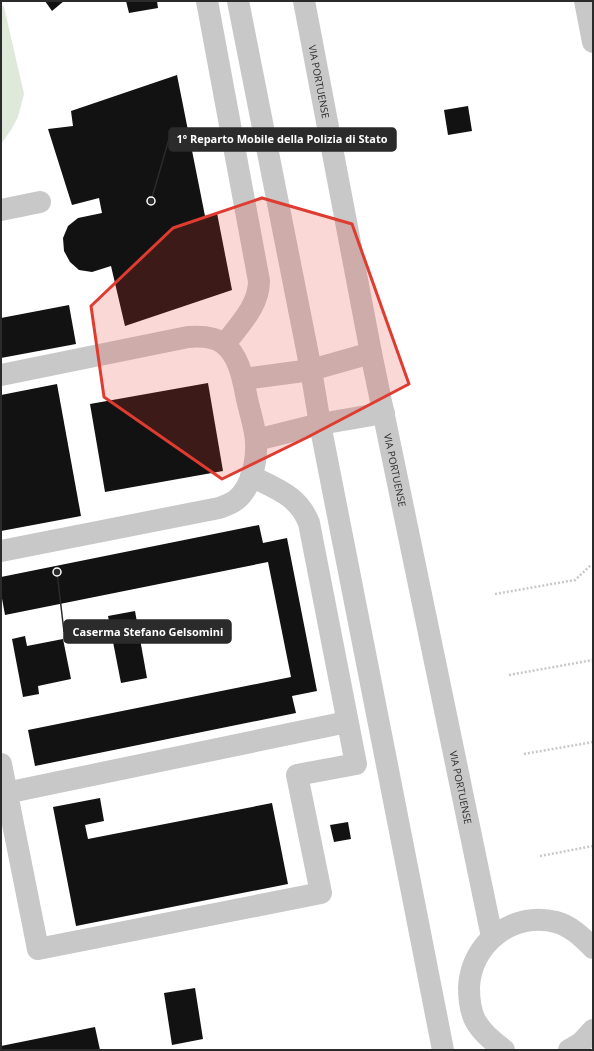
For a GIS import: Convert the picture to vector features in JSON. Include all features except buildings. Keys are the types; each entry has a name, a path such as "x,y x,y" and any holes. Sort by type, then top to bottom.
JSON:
{"street":[{"path":"207,1 259,281 259,290 254,304 225,344"},
{"path":"238,1 443,1050"},
{"name":"VIA PORTUENSE","path":"304,1 371,352 492,938"},
{"path":"585,1 593,42"},
{"path":"1,210 40,202"},
{"path":"1,375 188,337 207,337 225,344 237,361 243,379 256,440 255,459 251,476 245,490 241,496 234,501 219,508 1,551"},
{"path":"243,379 311,370 371,352"},
{"path":"256,440 320,424 384,413"},
{"path":"1,764 4,793 38,949 321,893 297,775 356,764 309,523 302,509 292,498 251,476"},
{"path":"4,793 347,722"},
{"path":"504,1050 487,1037 475,1019 469,998 470,975 478,955 492,938 511,925 533,920 556,922 577,932 593,948"},
{"path":"569,1050 581,1043 593,1030"}],"path":[{"path":"495,594 575,580 591,565"},
{"path":"508,674 593,660"},
{"path":"524,754 593,742"},
{"path":"540,856 593,846"}],"highlighted area":[{"path":"262,198 352,224 409,384 306,438 222,479 104,397 91,306 173,228"}],"green space":[{"path":"1,4 4,7 24,94 18,117 1,144"}],"place":[{"name":"1º Reparto Mobile della Polizia di Stato","path":"151,201"},
{"name":"Caserma Stefano Gelsomini","path":"57,572"}]}
